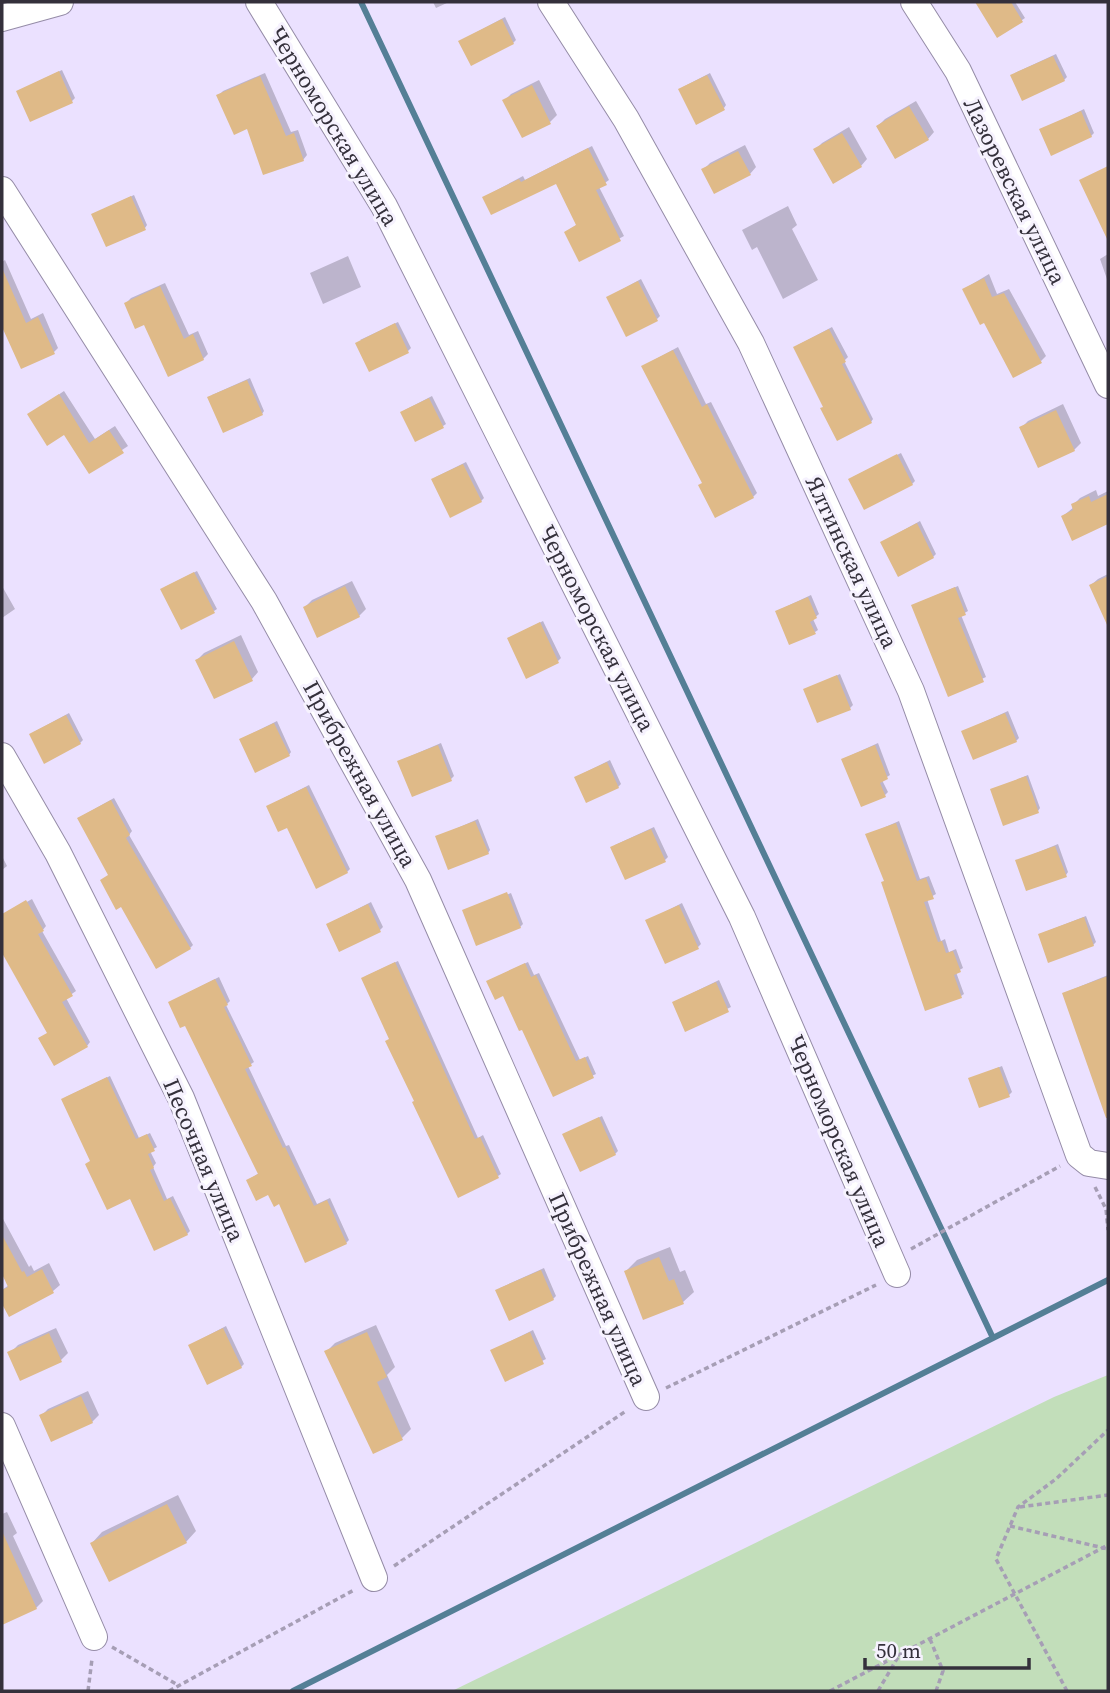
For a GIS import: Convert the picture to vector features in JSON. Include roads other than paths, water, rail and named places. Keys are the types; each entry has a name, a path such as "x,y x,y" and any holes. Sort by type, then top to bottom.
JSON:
{"street":[{"path":"2,18 60,2"},
{"name":"Черноморская улица","path":"259,2 384,206 717,867 742,917 894,1267"},
{"name":"Ялтинская улица","path":"551,2 626,119 763,367 911,691 1079,1156 1089,1163 1108,1166"},
{"name":"Лазоревская улица","path":"914,2 958,71 1108,385"},
{"name":"Прибрежная улица","path":"2,190 264,601 418,880 646,1397"},
{"name":"Песочная улица","path":"2,756 58,853 181,1098 374,1578"},
{"path":"2,1426 94,1637"}],"waterway":[{"path":"293,1691 993,1338 361,2"},
{"path":"993,1338 1108,1280"}]}
